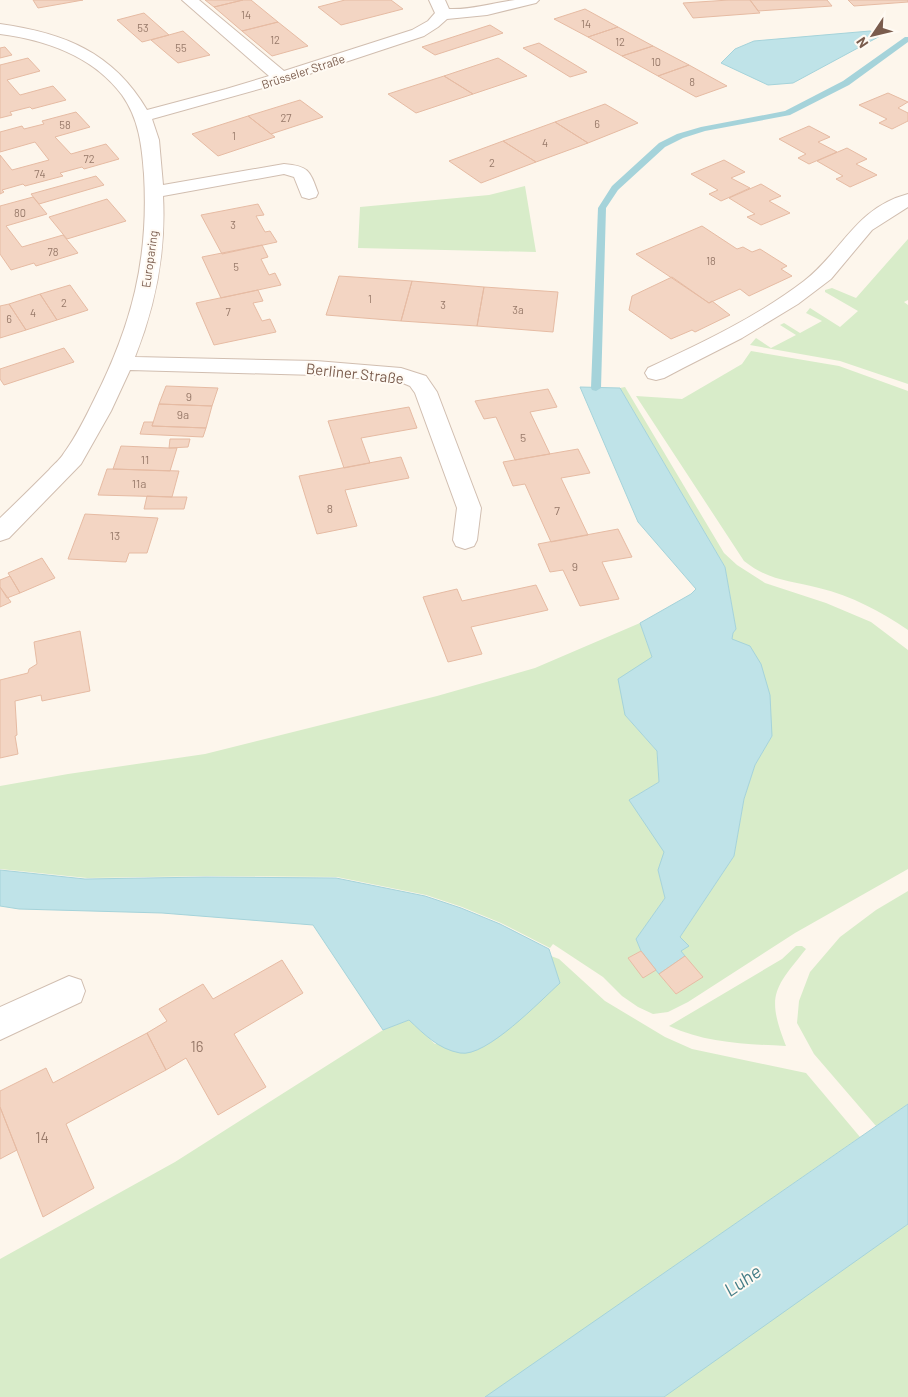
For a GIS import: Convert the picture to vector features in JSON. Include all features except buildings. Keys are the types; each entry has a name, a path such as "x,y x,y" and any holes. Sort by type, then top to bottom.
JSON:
{"street":[{"path":"190,0 282,78"},
{"path":"440,7 466,14 494,10 531,0"},
{"name":"Brüsseler Straße","path":"142,116 282,78 418,33 433,24 440,7"},
{"name":"Europaring","path":"0,29 45,36 78,49 111,73 142,116 150,141 154,192 154,223 150,271 135,326 122,363 75,455 39,496 0,532"},
{"path":"154,192 284,170 295,170 302,174 309,193"},
{"path":"656,373 719,343 810,287 827,272 860,232 879,216 908,200"},
{"name":"Berliner Straße","path":"122,363 316,368 400,375 418,381 426,392 469,508 465,540"},
{"path":"0,1024 68,991"}],"green space":[{"path":"525,186 536,252 358,248 360,207 489,195"},
{"path":"908,239 908,300 904,302 908,305 908,384 840,361 750,345 756,338 771,348 796,335 780,325 784,323 800,333 822,321 806,313 810,308 840,327 858,311 825,292 825,290 832,288 856,298"},
{"path":"751,351 839,366 908,391 908,630 876,610 854,600 831,591 762,573 744,561 636,396 682,399 742,364"},
{"path":"625,387 724,553 737,565 765,583 826,603 871,622 908,650 908,869 795,933 688,1002 668,1012 653,1014 622,996 603,977 553,944 550,948 501,923 426,895 337,877 207,876 87,878 0,869 0,786 205,754 437,696 535,668 640,623 652,657 625,715 657,751 659,782 629,800 665,852 658,870 665,898 636,939 641,951 628,958 643,977 656,970 676,994 702,977 681,951 680,937 734,856 744,799 755,765 772,736 732,639 736,629 725,567 620,388"},
{"path":"908,891 908,1104 876,1126 814,1054 797,1023 799,1001 810,972 840,937 876,910"},
{"path":"796,946 802,946 806,949 780,984 776,993 775,1003 776,1015 786,1046 711,1039 683,1032 669,1026 782,959"},
{"path":"551,956 559,959 605,1001 665,1037 692,1049 806,1073 860,1137 486,1397 0,1397 0,1259 175,1162 383,1030 409,1020 435,1044 560,983"},
{"path":"908,1224 908,1397 664,1397 692,1376"}],"water":[{"path":"870,31 882,35 793,83 768,85 721,63 735,49 754,41"},
{"path":"580,387 620,388 725,567 736,629 732,639 750,646 761,664 770,695 772,736 755,765 744,799 734,856 680,937 689,946 681,951 685,956 659,974 641,951 636,939 665,898 658,870 664,852 629,800 659,782 657,751 625,715 618,679 652,657 640,623 691,594 696,589 638,522"},
{"path":"0,870 85,879 206,877 336,878 425,896 500,924 549,949 560,983 498,1038 484,1047 471,1052 460,1053 438,1044 409,1020 383,1030 313,925 162,913 19,909 0,906"},
{"name":"Luhe","path":"908,1104 908,1224 664,1397 485,1397"}],"waterway":[{"path":"596,388 602,208 615,188 662,145 680,136 704,129 787,113 846,83 908,39"}]}
